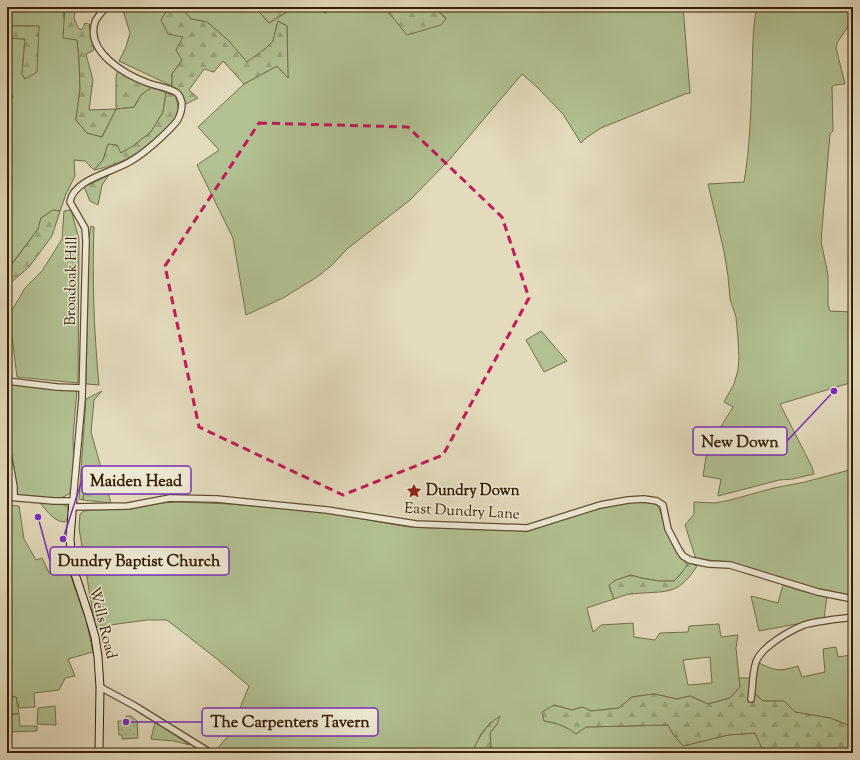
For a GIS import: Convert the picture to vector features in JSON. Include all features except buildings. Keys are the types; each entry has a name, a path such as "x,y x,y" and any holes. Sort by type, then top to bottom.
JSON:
{"street":[{"name":"Broadoak Hill","path":"72,504 82,388 85,228 72,206 71,198 76,189 90,180 119,168 139,156 177,120 181,113 182,106 178,93 128,74 113,65 101,52 97,45 94,28 96,21 106,7"},
{"path":"7,381 57,387 82,388"},
{"path":"7,448 14,487 14,497"},
{"path":"7,497 72,504"},
{"name":"East Dundry Lane","path":"72,504 128,506 170,498 217,499 327,510 416,524 527,528 600,505 644,499 657,501 663,505 668,529 678,550 683,556 690,560 708,564 730,565 818,592 853,599"},
{"name":"Wells Road","path":"72,504 70,538 72,565 95,637 98,657 100,687 99,753"},
{"path":"751,699 756,662 760,654 766,648 805,625 853,617"},
{"path":"100,687 135,706 211,753"}],"highlighted area":[{"path":"259,123 408,127 502,217 529,298 443,455 343,495 199,427 165,266"}],"green space":[{"path":"7,7 65,7 63,17 77,39 79,59 80,89 76,120 87,133 102,137 116,109 134,107 141,95 152,87 166,93 163,112 151,132 133,146 121,153 108,144 103,160 94,170 85,161 74,160 75,176 60,211 53,210 41,218 38,229 7,270 7,108 9,108 13,96 7,96 7,38 25,39 22,74 25,79 39,26 7,26"},
{"path":"65,7 76,7 74,18 78,28 82,30 85,23 89,24 94,50 86,54 93,80 89,110 116,109 102,137 87,133 76,120 80,89 79,59 77,40 63,38"},
{"path":"122,7 181,7 183,37 182,60 172,74 172,86 119,61 126,47 130,33"},
{"path":"181,7 255,7 269,23 295,7 319,7 320,11 326,13 327,7 386,7 389,14 446,18 434,7 683,7 690,93 601,128 581,143 563,114 522,74 450,159 410,200 347,249 331,266 317,277 283,298 246,315 233,238 197,165 219,150 198,127 244,84 277,66 288,78 287,26 278,21 273,41 247,63 228,40 207,22 191,19"},
{"path":"181,7 191,19 207,22 228,40 247,62 273,41 278,21 287,26 288,78 277,66 244,84 223,61 214,72 204,69 189,90 198,98 184,105 181,94 172,86 172,74 182,60 176,50 183,37 168,34 161,20 167,10"},
{"path":"255,7 295,7 269,23"},
{"path":"386,7 434,7 446,19 441,25 407,35"},
{"path":"757,7 853,7 853,19 837,43 836,48 845,84 835,85 832,87 833,131 830,134 821,241 828,275 828,305 830,311 851,312 853,323 853,382 780,404 812,467 814,474 793,479 779,480 718,496 721,479 703,476 706,457 711,443 733,407 724,402 734,384 738,370 739,357 736,317 730,299 724,251 708,184 744,182 749,142 753,32"},
{"path":"7,26 39,26 37,72 25,79 22,74 25,39 7,38"},
{"path":"118,70 127,76 152,87 141,95 134,107 116,109 116,77"},
{"path":"166,93 175,95 178,108 177,117 168,128 152,143 134,155 115,164 94,170 103,160 108,144 117,145 121,153 151,132 163,112"},
{"path":"109,175 102,185 98,205 90,201 84,187"},
{"path":"53,210 60,211 52,236 29,267 7,286 7,271 38,229 41,218"},
{"path":"71,210 79,239 78,383 17,377 12,337 7,319 25,288 42,271 62,239 64,211"},
{"path":"91,226 94,227 94,306 99,385 86,384 89,238"},
{"path":"541,331 567,361 544,372 526,340"},
{"path":"7,384 77,390 73,437 74,475 70,493 65,496 46,499 18,495 16,493 7,433"},
{"path":"102,391 94,400 91,432 102,471 86,471 83,500 79,499 86,399"},
{"path":"853,469 853,596 816,588 729,562 696,559 685,525 694,514 694,502 715,503 730,500"},
{"path":"86,470 102,471 111,503 83,500"},
{"path":"177,502 230,504 329,513 409,527 527,531 615,505 632,502 656,503 660,510 670,540 688,566 674,581 659,581 631,575 616,580 609,586 614,599 587,608 593,632 601,625 633,623 634,637 655,640 660,633 688,632 689,626 719,624 721,637 738,635 736,648 740,687 730,698 708,704 690,696 677,699 654,694 632,697 619,708 591,711 582,707 572,710 554,705 544,721 561,725 576,734 586,727 668,725 683,746 728,735 755,733 764,753 489,753 491,747 490,733 497,724 491,722 481,734 472,753 217,753 215,751 229,735 249,686 167,620 147,620 95,627 79,528 80,514 84,511 91,510 131,509 161,503","holes":["710,657 712,683 688,685 683,660"]},
{"path":"40,503 62,504 67,506 68,514 65,522 61,522 54,518"},
{"path":"7,505 19,506 24,539 36,560 42,558 49,573 67,565 86,620 93,652 68,659 75,676 65,678 59,690 34,693 35,707 19,708 16,697 7,697"},
{"path":"689,562 697,566 690,576 676,588 661,592 628,594 614,599 609,585 616,580 631,575 659,581 674,581"},
{"path":"783,585 805,592 827,596 824,619 759,631 751,596 778,603"},
{"path":"836,647 838,657 851,655 851,661 853,661 853,727 830,718 795,712 784,701 763,701 753,692 757,662 777,670 798,666 802,677 825,672 823,649"},
{"path":"739,678 750,678 753,692 763,701 784,701 795,712 830,718 853,727 853,753 764,753 755,733 728,735 683,746 668,725 586,727 576,734 561,725 544,721 542,712 554,705 572,710 583,707 591,711 619,708 632,697 654,694 677,699 690,696 708,704 730,698 740,687"},
{"path":"7,697 16,697 19,714 7,714"},
{"path":"55,706 56,725 37,724 38,708"},
{"path":"7,714 19,714 20,726 37,726 37,731 7,732"},
{"path":"126,716 131,716 137,721 138,738 122,739 122,735 119,735 118,721 126,721"},
{"path":"500,716 497,724 490,733 491,747 489,753 472,753 483,732"},
{"path":"155,722 190,745 174,741 151,739"}],"place":[{"name":"New Down","path":"834,391"},
{"name":"Dundry Down","path":"414,491"},
{"name":"Dundry Baptist Church","path":"38,517"},
{"name":"Maiden Head","path":"63,539"},
{"name":"The Carpenters Tavern","path":"126,722"}]}
